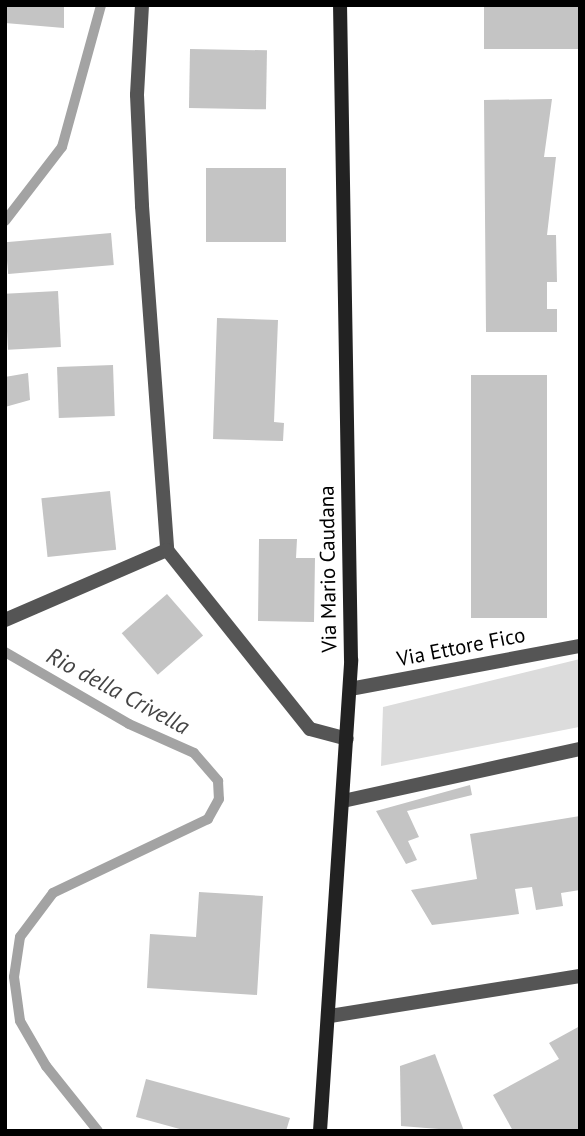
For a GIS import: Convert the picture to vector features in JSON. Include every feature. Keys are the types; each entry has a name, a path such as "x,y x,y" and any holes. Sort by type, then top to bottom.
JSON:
{"main road":[{"name":"Via Mario Caudana","path":"321,1128 350,689 340,5"}],"street":[{"path":"142,5 141,192 167,550 310,729 347,739"},
{"path":"6,620 167,550"},
{"name":"Via Ettore Fico","path":"350,689 580,646"},
{"path":"343,801 580,749"},
{"path":"330,1016 580,976"}],"shaded area":[{"path":"580,659 579,727 381,766 383,707"}],"building":[{"path":"5,5 64,5 64,28 5,23"},
{"path":"484,5 580,5 580,49 484,49"},
{"path":"190,49 267,50 266,109 189,108"},
{"path":"552,99 544,157 556,157 547,235 556,235 557,282 547,282 547,309 557,309 557,332 486,332 484,100"},
{"path":"206,168 286,168 286,242 206,242"},
{"path":"111,233 114,265 8,274 5,242"},
{"path":"58,291 61,347 8,350 5,294"},
{"path":"217,318 278,320 274,422 284,423 283,441 213,439"},
{"path":"113,365 115,416 59,418 57,367"},
{"path":"28,373 30,400 5,407 5,377"},
{"path":"471,375 547,375 547,618 471,618"},
{"path":"110,491 116,550 48,557 41,498"},
{"path":"259,539 297,539 296,558 315,558 314,622 258,621"},
{"path":"167,594 203,636 158,675 122,633"},
{"path":"470,785 472,795 407,811 419,837 408,841 417,860 406,864 376,811"},
{"path":"580,816 580,890 561,893 563,906 536,910 532,887 515,889 519,914 432,925 411,890 477,879 470,834"},
{"path":"199,892 263,896 257,995 147,988 150,934 196,937"},
{"path":"580,1026 580,1131 513,1131 493,1095 559,1059 549,1043"},
{"path":"435,1054 464,1131 401,1126 400,1066"},
{"path":"146,1079 290,1118 286,1131 187,1131 136,1117"}],"waterway":[{"name":"Rio della Crivella","path":"5,221 62,147 101,5"},
{"name":"Rio della Crivella","path":"5,652 129,724 194,753 218,781 219,799 208,819 53,893 20,937 14,977 20,1021 46,1066 98,1131"}]}
